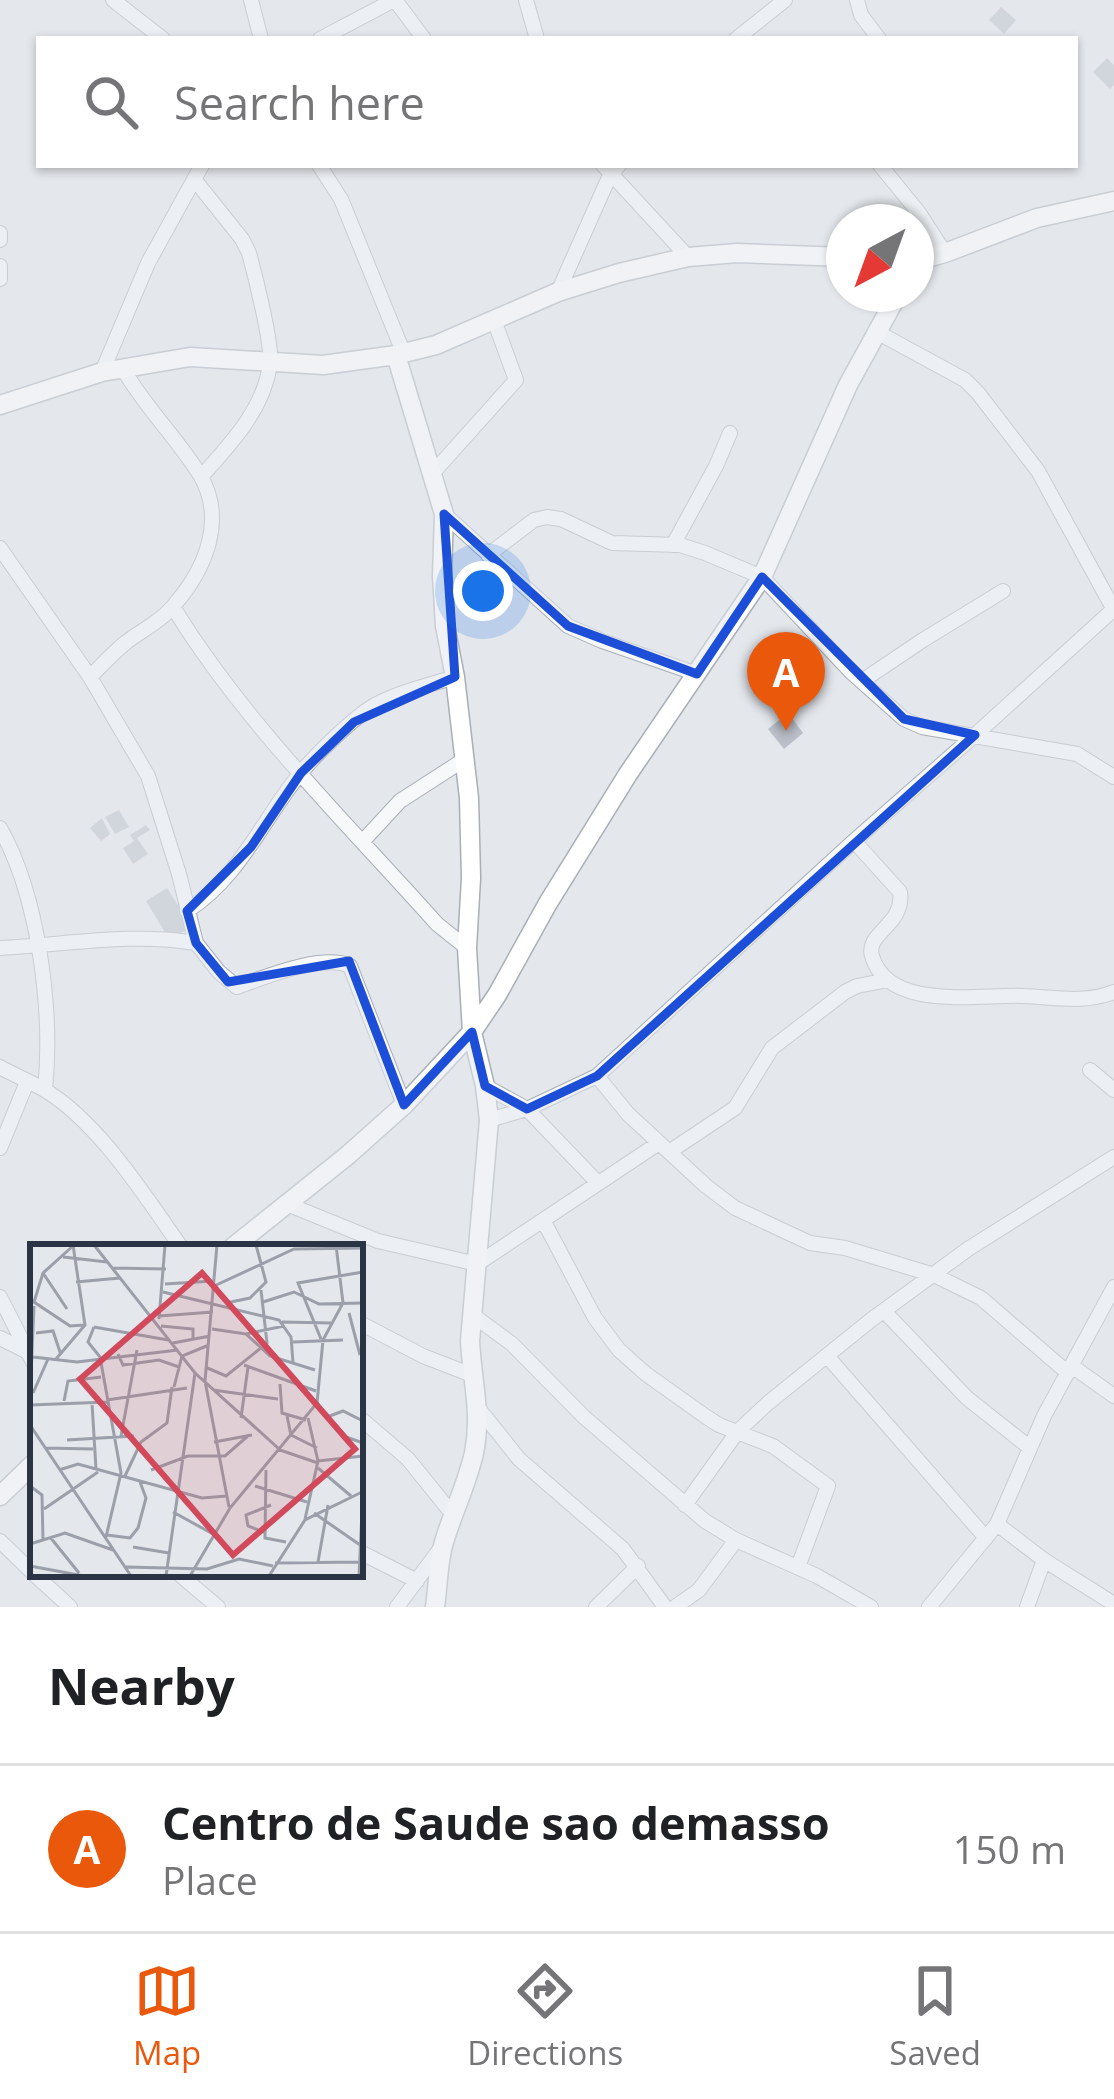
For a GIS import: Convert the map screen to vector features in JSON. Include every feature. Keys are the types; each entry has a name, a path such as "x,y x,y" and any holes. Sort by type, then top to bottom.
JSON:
{"street":[{"path":"113,0 159,36"},
{"path":"251,0 260,36"},
{"path":"326,36 394,0 422,36"},
{"path":"526,0 536,36"},
{"path":"740,36 785,0"},
{"path":"857,0 861,15 877,36"},
{"path":"321,168 340,199 400,355 444,514 445,626 470,798 467,948 472,1032 489,1120 470,1341 479,1408 474,1451 443,1545 435,1607"},
{"path":"558,292 611,168 688,257"},
{"path":"882,168 945,253"},
{"path":"103,372 148,263 198,172 249,253 271,361 256,406 239,434 201,477"},
{"path":"934,256 1037,218 1114,201"},
{"path":"0,405 103,372 190,357 323,365 400,355 436,345 558,292 688,257 737,253 826,256"},
{"path":"0,266 0,279"},
{"path":"243,1244 404,1105 472,1032 628,774 762,577 848,385 887,312"},
{"path":"431,476 516,380 494,320"},
{"path":"489,1120 527,1109 597,1076 1114,610 1038,471 978,393 965,380 875,332"},
{"path":"90,677 122,645 173,608 209,548 213,518 201,477 123,369"},
{"path":"674,544 730,433"},
{"path":"444,514 568,626 697,674"},
{"path":"488,554 534,520 547,517 612,543 674,544 705,553 762,577 904,719 922,727 1077,754 1114,777"},
{"path":"0,548 90,677 148,776 196,943 237,987 284,970 328,962 350,966 404,1105"},
{"path":"862,681 1003,591"},
{"path":"173,608 244,707 437,924 467,948"},
{"path":"187,911 221,885 301,772 374,706 455,677"},
{"path":"363,841 400,801 465,759"},
{"path":"0,828 19,872 38,946 49,1053 45,1090"},
{"path":"854,841 900,892 899,914 870,949 888,980"},
{"path":"0,948 84,940 196,943"},
{"path":"286,1204 378,1241 477,1264 598,1183 736,1108 772,1048 856,986 888,980 930,996 1019,995 1081,1001 1114,992"},
{"path":"0,1067 45,1090 74,1114 114,1154 180,1244"},
{"path":"1090,1070 1114,1090"},
{"path":"597,1076 612,1098 735,1208 810,1243 868,1254 934,1275 981,1298 1070,1370 1114,1396"},
{"path":"0,1148 27,1082"},
{"path":"485,1086 527,1109 598,1183"},
{"path":"685,1505 738,1431 827,1356 968,1249 1114,1157"},
{"path":"543,1220 595,1318 619,1350 719,1425 773,1446 828,1486 798,1567"},
{"path":"928,1607 997,1524 1029,1447 1114,1287"},
{"path":"0,1297 30,1356"},
{"path":"885,1312 967,1398 1029,1447"},
{"path":"474,1316 512,1344 584,1417 685,1505 736,1540 871,1607"},
{"path":"363,1325 472,1375"},
{"path":"0,1338 30,1356"},
{"path":"827,1356 986,1538"},
{"path":"479,1408 519,1459 608,1534 638,1566 665,1607"},
{"path":"363,1421 408,1459 454,1516"},
{"path":"3,1490 30,1467"},
{"path":"997,1524 1043,1560 1114,1604"},
{"path":"675,1607 699,1591 736,1540"},
{"path":"0,1541 30,1570"},
{"path":"398,1607 443,1545"},
{"path":"363,1554 417,1581"},
{"path":"1027,1607 1043,1560"},
{"path":"596,1607 638,1566"},
{"path":"37,1577 70,1607"},
{"path":"183,1577 218,1607"}],"highlighted area":[{"path":"444,514 568,626 697,674 762,577 904,719 975,735 597,1076 527,1109 485,1086 472,1032 404,1105 349,961 228,982 196,943 187,911 251,847 301,773 354,722 455,677"}],"building":[{"path":"1001,7 1016,20 1004,34 989,20"},
{"path":"1107,58 1114,65 1110,89 1093,72"},
{"path":"788,713 803,733 784,749 768,729"},
{"path":"119,810 129,827 115,834 105,817"},
{"path":"102,818 110,834 101,841 90,828"},
{"path":"146,825 150,830 137,838 148,854 133,864 123,848 134,841 130,835"},
{"path":"167,888 180,903 185,931 169,939 146,901"}],"place":[{"name":"Centro de Saude sao demasso","path":"786,731"}]}
